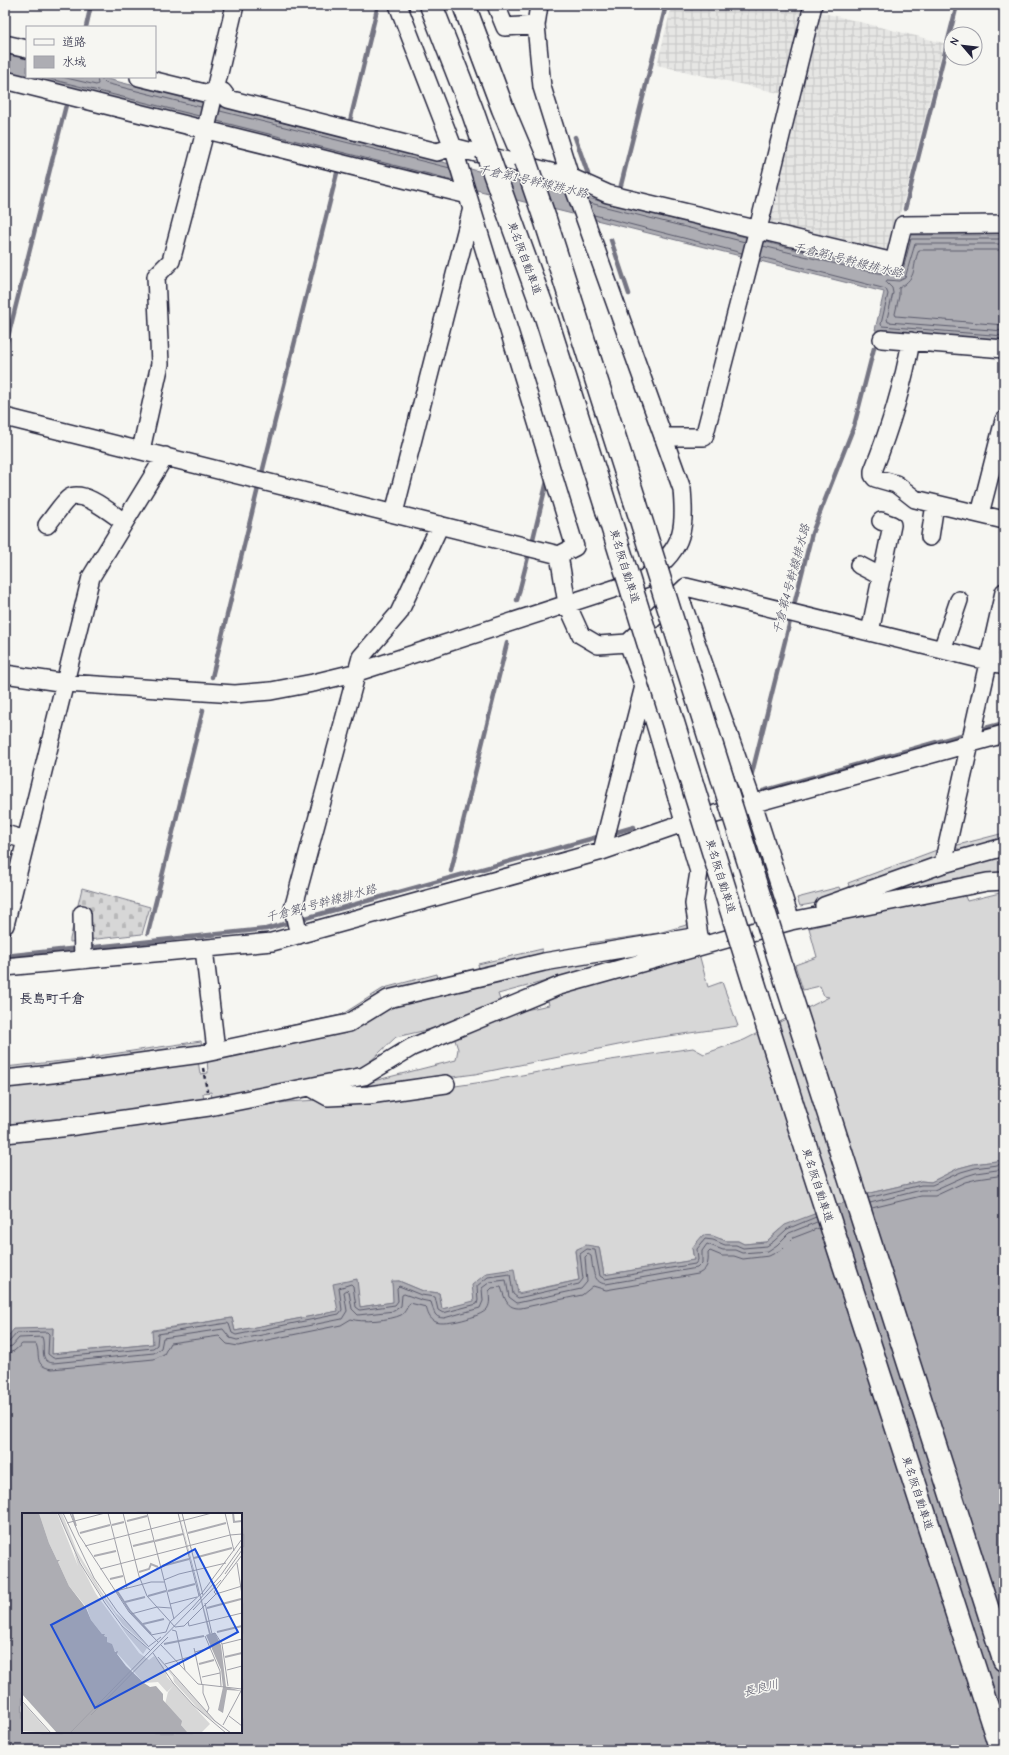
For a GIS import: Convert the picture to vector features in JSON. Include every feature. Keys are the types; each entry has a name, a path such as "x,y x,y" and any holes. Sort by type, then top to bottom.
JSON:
{"highway":[{"name":"東名阪自動車道","path":"431,5 472,110 546,317 800,1129 1001,1750"},
{"path":"464,5 503,109 525,161 545,219 1004,1660"}],"street":[{"path":"141,450 160,364 156,276 171,261 206,127 235,5"},
{"path":"5,417 559,554 575,547 455,150 398,5"},
{"path":"496,5 505,27 536,25"},
{"path":"5,674 66,683 235,694 271,691 358,672 644,579 662,565 675,548 681,530 684,513 682,489 572,183 542,87 536,25 539,5"},
{"path":"663,437 704,437 751,259 813,5"},
{"path":"5,44 26,49"},
{"path":"143,78 212,97 224,92 228,99 437,152 455,150 608,194 894,262 903,225 1004,224"},
{"path":"5,80 206,127 469,198"},
{"path":"394,514 469,198"},
{"path":"882,339 1004,349"},
{"path":"910,341 905,375 889,431 873,471 873,475 875,478 896,484 915,498 1004,520"},
{"path":"980,514 1004,420"},
{"path":"5,924 66,683 91,577 165,456"},
{"path":"47,525 69,498 78,495 86,497 124,522"},
{"path":"930,537 935,504"},
{"path":"870,632 892,525 881,521"},
{"path":"297,926 293,909 358,672 361,656 400,614 440,525"},
{"path":"559,554 567,604 581,635 598,645 628,643 686,587 1004,665"},
{"path":"859,565 882,577"},
{"path":"943,864 1004,592"},
{"path":"679,594 753,803 791,921"},
{"path":"942,650 959,600"},
{"path":"628,643 644,686 683,823 699,872 694,904 700,941"},
{"path":"605,840 644,686"},
{"path":"5,967 83,951 204,949 272,942 297,926 605,840 683,823 1004,734"},
{"path":"5,834 26,840"},
{"path":"791,921 824,905 943,864 1004,847"},
{"path":"5,1079 52,1074 216,1050 349,1023 388,999 544,962 700,941 791,921 987,882 1004,881"},
{"path":"82,914 83,951"},
{"path":"5,1134 209,1108 364,1076 412,1047 559,986 700,941"},
{"path":"204,949 216,1050"},
{"path":"310,1087 328,1097 369,1095 446,1084"}],"path":[{"path":"204,1073 207,1092"}],"shaded area":[{"path":"672,5 792,5 805,8 783,94 657,65"},
{"path":"820,12 943,43 889,257 766,226"}],"green space":[{"path":"1004,833 1004,843 965,853 954,846"},
{"path":"942,848 939,861 851,892 848,883"},
{"path":"1004,853 1004,874 828,910"},
{"path":"839,887 842,895 822,902 800,906 797,898"},
{"path":"82,888 150,907 142,934 70,942"},
{"path":"963,892 967,901 1004,892 1004,1160 974,1164 959,1168 931,1182 921,1181 870,1193 820,1212 779,1230 766,1242 744,1244 738,1241 726,1241 721,1239 692,1248 694,1260 604,1275 599,1247 575,1251 579,1280 442,1309 439,1293 423,1291 399,1281 392,1282 394,1302 360,1307 356,1279 339,1311 235,1331 232,1318 153,1330 153,1344 52,1354 53,1328 5,1340 5,1141 149,1124 287,1102 393,1095 483,1082 583,1064 693,1048 704,1054 744,1040 829,997 824,996 820,986 803,990 795,965 817,957 809,928"},
{"path":"690,924 694,932 591,947 590,943 658,933"},
{"path":"680,945 498,994 501,1003 449,1025 396,1037 361,1070 212,1099 211,1092 203,1093 204,1100 60,1120 5,1125 5,1085 198,1060 200,1074 208,1073 207,1058 390,1003 542,967"},
{"path":"542,949 543,958 480,973 478,964"},
{"path":"699,954 708,987 722,982 738,1026 648,1039 475,1074 341,1092 342,1089 456,1060 458,1049 454,1037 516,1012 549,1005 547,997"},
{"path":"437,974 439,983 347,1019 280,1033 279,1028 341,1015 384,988"},
{"path":"201,1041 202,1049 92,1065 91,1057"},
{"path":"81,1059 81,1066 5,1074 5,1067"}],"water":[{"path":"5,54 26,59 26,77 5,72"},
{"path":"29,78 103,78 862,266 898,272 907,235 1004,235 1004,340 875,330 884,292"},
{"name":"長良川","path":"1004,1160 1004,1750 5,1750 5,1340 14,1329 53,1328 52,1354 153,1344 152,1331 232,1318 235,1331 338,1311 333,1284 357,1279 360,1307 393,1302 392,1281 399,1281 423,1291 439,1293 442,1309 474,1301 472,1285 487,1273 514,1269 518,1294 579,1280 575,1250 586,1245 599,1247 604,1275 694,1260 692,1248 703,1235 713,1236 726,1241 738,1241 744,1244 766,1242 785,1225 870,1193 921,1181 931,1182 959,1168 974,1164"}],"waterway":[{"path":"86,26 91,5"},
{"path":"350,121 378,5"},
{"path":"620,189 666,5"},
{"path":"905,209 957,5"},
{"path":"5,349 67,101"},
{"path":"575,137 588,174"},
{"path":"262,473 338,169"},
{"path":"611,240 629,294"},
{"name":"千倉第4号幹線排水路","path":"752,773 812,533 854,426 874,348"},
{"path":"533,539 547,481 546,477"},
{"path":"212,677 258,488"},
{"path":"517,600 528,557"},
{"path":"451,871 507,643"},
{"path":"148,933 203,710"},
{"path":"978,730 1004,723"},
{"path":"763,791 965,734"},
{"name":"千倉第4号幹線排水路","path":"610,834 634,827"},
{"name":"千倉第4号幹線排水路","path":"86,948 266,929 601,836"},
{"name":"千倉第4号幹線排水路","path":"5,956 79,948"}],"district":[{"name":"長島町千倉","path":"52,998"}],"water label":[{"name":"千倉第1号幹線排水路","path":"533,181"},
{"name":"千倉第1号幹線排水路","path":"848,260"}]}
